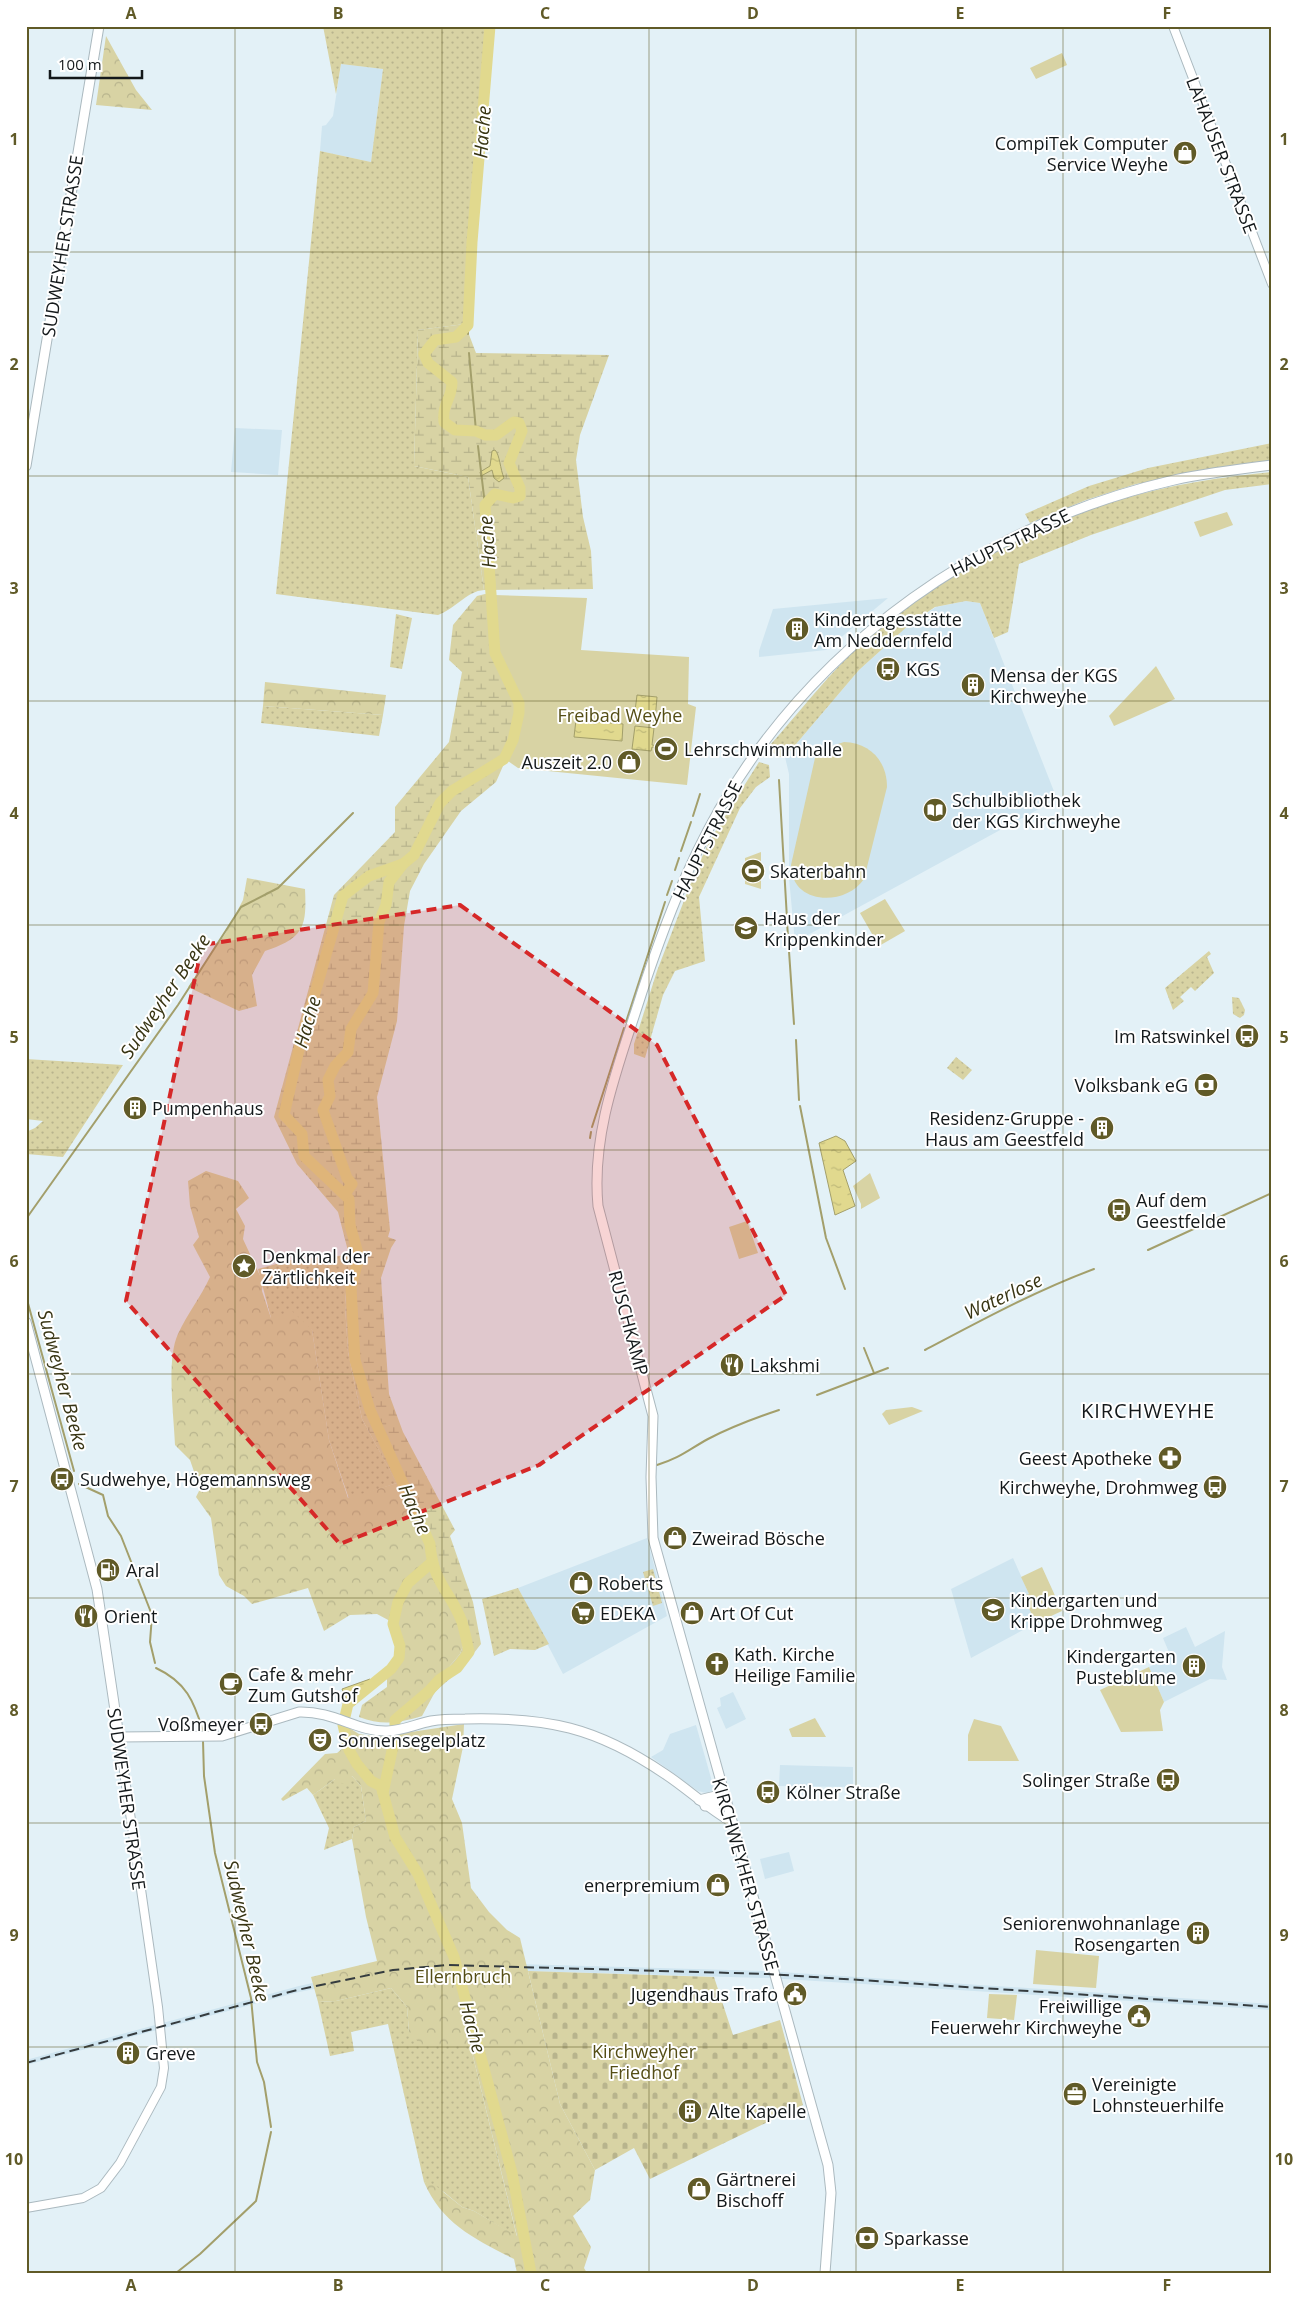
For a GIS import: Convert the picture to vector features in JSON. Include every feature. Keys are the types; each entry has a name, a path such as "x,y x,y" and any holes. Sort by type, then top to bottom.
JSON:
{"main road":[{"name":"SUDWEYHER STRASSE","path":"26,466 99,26"},
{"name":"HAUPTSTRASSE","path":"596,1170 600,1136 609,1095 652,964 688,870 719,810 759,749 784,718 841,655 903,604 946,574 1022,532 1097,502 1175,480 1272,465"},
{"name":"RUSCHKAMP","path":"596,1170 601,1220 653,1416 650,1477"},
{"name":"SUDWEYHER STRASSE","path":"26,1322 97,1589 119,1737"},
{"name":"KIRCHWEYHER STRASSE","path":"650,1477 651,1516 655,1549 828,2165 831,2193 825,2273"},
{"path":"119,1737 222,1736 299,1712 312,1712 345,1720 375,1731 400,1729 431,1721 464,1719 539,1722 569,1726 589,1732 638,1756 702,1803 732,1822"},
{"path":"702,1803 725,1798"}],"street":[{"name":"LAHAUSER STRASSE","path":"1173,26 1272,284"},
{"name":"SUDWEYHER STRASSE","path":"26,2208 77,2199 101,2188 120,2163 161,2087 164,2068 158,2007 119,1737"}],"highlighted area":[{"path":"460,905 657,1045 786,1295 539,1465 340,1544 126,1301 202,945"}],"shaded area":[{"path":"341,64 383,69 371,162 320,151 322,126 326,125 333,116"},
{"path":"235,428 282,430 278,475 231,472"},
{"path":"888,598 826,650 759,657 759,651 773,609"},
{"path":"966,601 980,603 1057,799 795,942 789,878 789,774 785,757 859,670 910,624 936,607"},
{"path":"647,1538 667,1616 563,1674 518,1588"},
{"name":"Kindergarten und Krippe Drohmweg","path":"1013,1558 1029,1594 1024,1597 1036,1623 971,1658 951,1589"},
{"path":"1186,1627 1195,1647 1225,1631 1222,1667 1227,1680 1210,1679 1164,1702 1149,1667 1171,1657 1163,1638"},
{"path":"733,1692 746,1719 726,1729 717,1708 721,1706 720,1698"},
{"path":"696,1725 713,1785 712,1791 706,1793 698,1791 651,1757 663,1750 670,1734"},
{"path":"780,1765 853,1767 853,1787 779,1786"},
{"path":"789,1852 794,1871 765,1879 760,1859"},
{"path":"447,1962 765,1971 1272,2004 1272,2010 768,1978 460,1969 394,1973 299,1992 26,2065 26,2060 299,1986 392,1966"}],"green space":[{"path":"323,26 487,26 469,244 465,324 418,330 414,466 468,477 484,590 472,593 438,615 276,594 320,151 371,162 383,69 341,64 336,94"},
{"path":"106,36 136,90 152,110 96,105"},
{"path":"1062,53 1067,65 1036,79 1030,68"},
{"path":"465,324 476,353 609,355 580,435 576,460 583,517 591,551 593,589 484,590 468,477 414,466 418,330"},
{"path":"1272,443 1272,461 1136,484 1086,500 1030,523 1025,514 1089,486 1148,468"},
{"path":"1272,472 1272,484 1225,490 1091,535 1019,564 1008,632 994,638 980,603 966,601 935,607 910,624 859,670 785,757 779,757 772,752 771,744 846,659 905,608 973,564 1009,544 1046,527 1082,512 1119,500 1195,482"},
{"path":"1227,512 1233,525 1200,537 1194,522"},
{"path":"485,594 494,595 498,653 521,703 522,714 514,741 496,782 461,811 424,864 410,891 404,926 397,1021 377,1097 390,1230 388,1237 396,1240 391,1248 381,1278 389,1394 403,1432 455,1530 450,1536 473,1602 481,1644 463,1667 448,1668 460,1654 465,1640 460,1621 436,1580 422,1530 362,1419 348,1352 345,1305 349,1255 338,1212 297,1164 274,1117 334,895 395,832 395,807 449,742 462,672 449,660 453,625 477,596"},
{"name":"Freibad Weyhe","path":"494,595 587,598 581,650 689,657 688,704 696,707 687,785 518,768 505,759 514,741 522,714 521,703 498,653"},
{"path":"396,614 412,618 402,669 390,667"},
{"path":"1156,666 1175,699 1114,726 1109,716"},
{"path":"265,682 386,695 383,715 263,706"},
{"path":"263,706 383,715 379,736 261,723"},
{"path":"844,742 862,746 875,755 884,769 887,787 864,879 845,894 820,898 800,888 793,878 791,865 815,758 826,748"},
{"path":"759,762 769,765 770,777 756,787 740,808 699,897 705,961 675,971 663,995 645,1058 634,1054 634,1044 657,971 695,872 710,840"},
{"name":"Skaterbahn","path":"761,852 761,889 745,884 745,858"},
{"path":"247,878 305,889 305,913 300,930 295,936 265,951 252,975 257,1006 239,1011 188,987 225,934 243,900"},
{"path":"885,899 905,931 879,946 860,913"},
{"path":"1209,951 1211,954 1207,957 1214,973 1195,991 1191,987 1180,997 1184,1001 1173,1010 1165,988"},
{"path":"1232,997 1239,998 1245,1010 1244,1015 1240,1018 1233,1014"},
{"path":"956,1057 972,1070 963,1080 947,1068"},
{"path":"26,1059 123,1065 63,1157 26,1154 26,1132 35,1128 43,1121 26,1119"},
{"path":"206,1171 238,1181 249,1198 236,1209 245,1226 243,1239 263,1282 262,1291 271,1318 292,1311 312,1330 329,1440 348,1498 397,1483 422,1530 436,1580 460,1621 465,1640 460,1654 448,1668 463,1667 435,1692 422,1716 390,1723 375,1722 359,1717 362,1705 387,1687 387,1676 402,1656 402,1641 390,1621 377,1614 350,1615 324,1631 308,1588 252,1604 244,1596 226,1586 219,1575 211,1518 196,1497 200,1489 190,1460 175,1445 172,1388 174,1345 178,1334 210,1277 193,1245 199,1237 190,1206 188,1181"},
{"path":"870,1173 880,1198 861,1209 861,1204 853,1186"},
{"path":"747,1221 758,1253 739,1259 729,1227"},
{"path":"349,1255 345,1305 348,1352 362,1419 397,1483 349,1499 329,1440 312,1330 271,1318 258,1269 291,1260"},
{"path":"912,1407 923,1411 889,1425 882,1414 886,1410"},
{"path":"1042,1567 1062,1611 1036,1623 1023,1596 1029,1594 1021,1577"},
{"path":"653,1569 662,1603 653,1606 643,1572"},
{"path":"518,1588 549,1644 535,1650 510,1649 494,1656 482,1599"},
{"path":"1149,1667 1164,1702 1160,1710 1163,1731 1121,1732 1100,1690"},
{"path":"815,1718 826,1737 792,1737 789,1729"},
{"path":"974,1719 1001,1726 1019,1761 968,1761 968,1735"},
{"name":"Ellernbruch","path":"464,1724 463,1747 452,1799 462,1823 471,1888 489,1912 507,1930 520,1938 560,2104 595,2170 590,2200 573,2216 591,2247 584,2268 587,2273 517,2273 514,2259 461,2229 450,2220 431,2197 424,2182 436,2186 462,2207 474,2211 517,2236 470,2044 422,2046 409,2032 407,2007 391,1988 336,2001 318,2002 311,1977 377,1961 366,1917 352,1839 354,1827 366,1821 361,1786 352,1776 343,1784 335,1779 313,1795 307,1788 283,1801 281,1799 325,1754 337,1753 349,1743 346,1726 359,1734 378,1737"},
{"path":"352,1776 361,1786 366,1821 354,1827 352,1839 324,1850 329,1828 313,1795 335,1779"},
{"path":"1036,1950 1099,1956 1096,1988 1033,1984"},
{"name":"Kirchweyher Friedhof","path":"528,1971 714,1977 733,2035 780,2020 803,2105 650,2179 634,2148 595,2170 560,2104"},
{"path":"391,1988 407,2007 409,2032 470,2044 517,2237 474,2211 462,2207 444,2192 424,2182 388,2024 351,2032 354,2051 330,2056 318,2002 336,2001"},
{"path":"989,1994 1017,1995 1014,2020 987,2018"}],"water":[{"path":"495,450 504,478 499,482 494,478 492,470 481,476 480,472 490,466 492,451"},
{"path":"637,695 657,697 655,721 634,719"},
{"path":"576,720 623,724 622,741 574,737"},
{"path":"635,726 654,728 652,745 659,746 659,748 652,747 651,751 632,749"},
{"path":"836,1136 845,1141 856,1161 843,1170 855,1206 835,1215 819,1143"},
{"path":"370,1679 372,1687 356,1704 350,1707 342,1689"}],"waterway":[{"name":"Hache","path":"490,26 472,242 468,325 456,337 435,340 424,354 428,363 452,382 452,388 444,410 444,422 455,430 476,431 485,435 496,435 514,422 519,423 522,431 509,463 520,488 520,496 513,498 495,494 485,505 495,653 519,703 519,713 513,740 504,759 452,791 440,803 414,855 403,864 369,876 343,896 300,1045 284,1115 302,1134 304,1156 349,1199 350,1225 359,1257 351,1287 355,1360 370,1410 430,1544 438,1578 457,1611 467,1641 469,1652 457,1668 440,1679 395,1720 395,1737 383,1793 395,1837 418,1874 454,1957 512,2173 531,2273"},
{"name":"Hache","path":"468,325 468,334"},
{"path":"469,353 476,431"},
{"path":"478,446 485,505"},
{"path":"779,780 787,919"},
{"path":"693,816 700,794"},
{"name":"Sudweyher Beeke","path":"26,1219 178,1005 241,907 278,888 353,813"},
{"path":"681,851 691,822"},
{"path":"675,870 679,858"},
{"name":"Hache","path":"345,1194 352,1184 347,1178 323,1110 330,1096 328,1080 335,1066 348,1052 351,1029 373,993 379,922 386,905 389,882 403,864"},
{"path":"667,895 672,881"},
{"path":"626,1022 665,902"},
{"path":"787,922 794,1024"},
{"path":"592,1127 624,1028"},
{"path":"796,1040 799,1100"},
{"path":"800,1106 826,1238 845,1289"},
{"path":"590,1138 591,1132"},
{"name":"Waterlose","path":"1148,1250 1272,1193"},
{"name":"Waterlose","path":"925,1350 987,1317 1094,1269"},
{"name":"Sudweyher Beeke","path":"26,1296 74,1471"},
{"path":"864,1348 874,1373"},
{"path":"817,1395 888,1368"},
{"name":"Waterlose","path":"657,1465 678,1457 725,1431 779,1410"},
{"name":"Sudweyher Beeke","path":"79,1484 103,1495 108,1516 121,1536 152,1615 150,1642 155,1663"},
{"path":"383,1793 381,1786 371,1781 357,1764 349,1750 343,1725 348,1704 391,1669 399,1658 400,1646 393,1624 398,1602 408,1583 431,1563"},
{"name":"Sudweyher Beeke","path":"156,1668 166,1673 182,1686 196,1710 203,1731"},
{"name":"Sudweyher Beeke","path":"203,1741 204,1776 215,1853 251,1998 257,2062 264,2082 271,2127"},
{"name":"Sudweyher Beeke","path":"176,2273 200,2254 256,2201 271,2132"}],"railway":[{"path":"26,2063 297,1990 393,1970 447,1965 768,1974 1272,2007"}],"place":[{"name":"CompiTek Computer Service Weyhe","path":"1185,153"},
{"name":"Kindertagesstätte Am Neddernfeld","path":"797,629"},
{"name":"KGS","path":"888,669"},
{"name":"Mensa der KGS Kirchweyhe","path":"973,685"},
{"name":"Lehrschwimmhalle","path":"666,749"},
{"name":"Auszeit 2.0","path":"629,762"},
{"name":"Schulbibliothek der KGS Kirchweyhe","path":"935,810"},
{"name":"Skaterbahn","path":"753,871"},
{"name":"Haus der Krippenkinder","path":"746,928"},
{"name":"Im Ratswinkel","path":"1247,1036"},
{"name":"Volksbank eG","path":"1206,1085"},
{"name":"Pumpenhaus","path":"135,1108"},
{"name":"Residenz-Gruppe - Haus am Geestfeld","path":"1102,1128"},
{"name":"Auf dem Geestfelde","path":"1119,1210"},
{"name":"Denkmal der Zärtlichkeit","path":"244,1266"},
{"name":"Lakshmi","path":"732,1365"},
{"name":"Geest Apotheke","path":"1170,1458"},
{"name":"Sudwehye, Högemannsweg","path":"62,1479"},
{"name":"Kirchweyhe, Drohmweg","path":"1215,1487"},
{"name":"Zweirad Bösche","path":"675,1538"},
{"name":"Aral","path":"108,1570"},
{"name":"Roberts","path":"581,1583"},
{"name":"Kindergarten und Krippe Drohmweg","path":"993,1610"},
{"name":"EDEKA","path":"583,1613"},
{"name":"Art Of Cut","path":"692,1613"},
{"name":"Orient","path":"86,1616"},
{"name":"Kath. Kirche Heilige Familie","path":"717,1664"},
{"name":"Kindergarten Pusteblume","path":"1194,1666"},
{"name":"Cafe & mehr Zum Gutshof","path":"231,1684"},
{"name":"Voßmeyer","path":"261,1724"},
{"name":"Sonnensegelplatz","path":"320,1740"},
{"name":"Solinger Straße","path":"1168,1780"},
{"name":"Kölner Straße","path":"768,1792"},
{"name":"enerpremium","path":"718,1885"},
{"name":"Seniorenwohnanlage Rosengarten","path":"1198,1933"},
{"name":"Jugendhaus Trafo","path":"795,1994"},
{"name":"Freiwillige Feuerwehr Kirchweyhe","path":"1139,2016"},
{"name":"Greve","path":"128,2053"},
{"name":"Vereinigte Lohnsteuerhilfe","path":"1075,2094"},
{"name":"Alte Kapelle","path":"690,2111"},
{"name":"Gärtnerei Bischoff","path":"699,2189"},
{"name":"Sparkasse","path":"867,2238"}],"district":[{"name":"KIRCHWEYHE","path":"1148,1410"}]}
